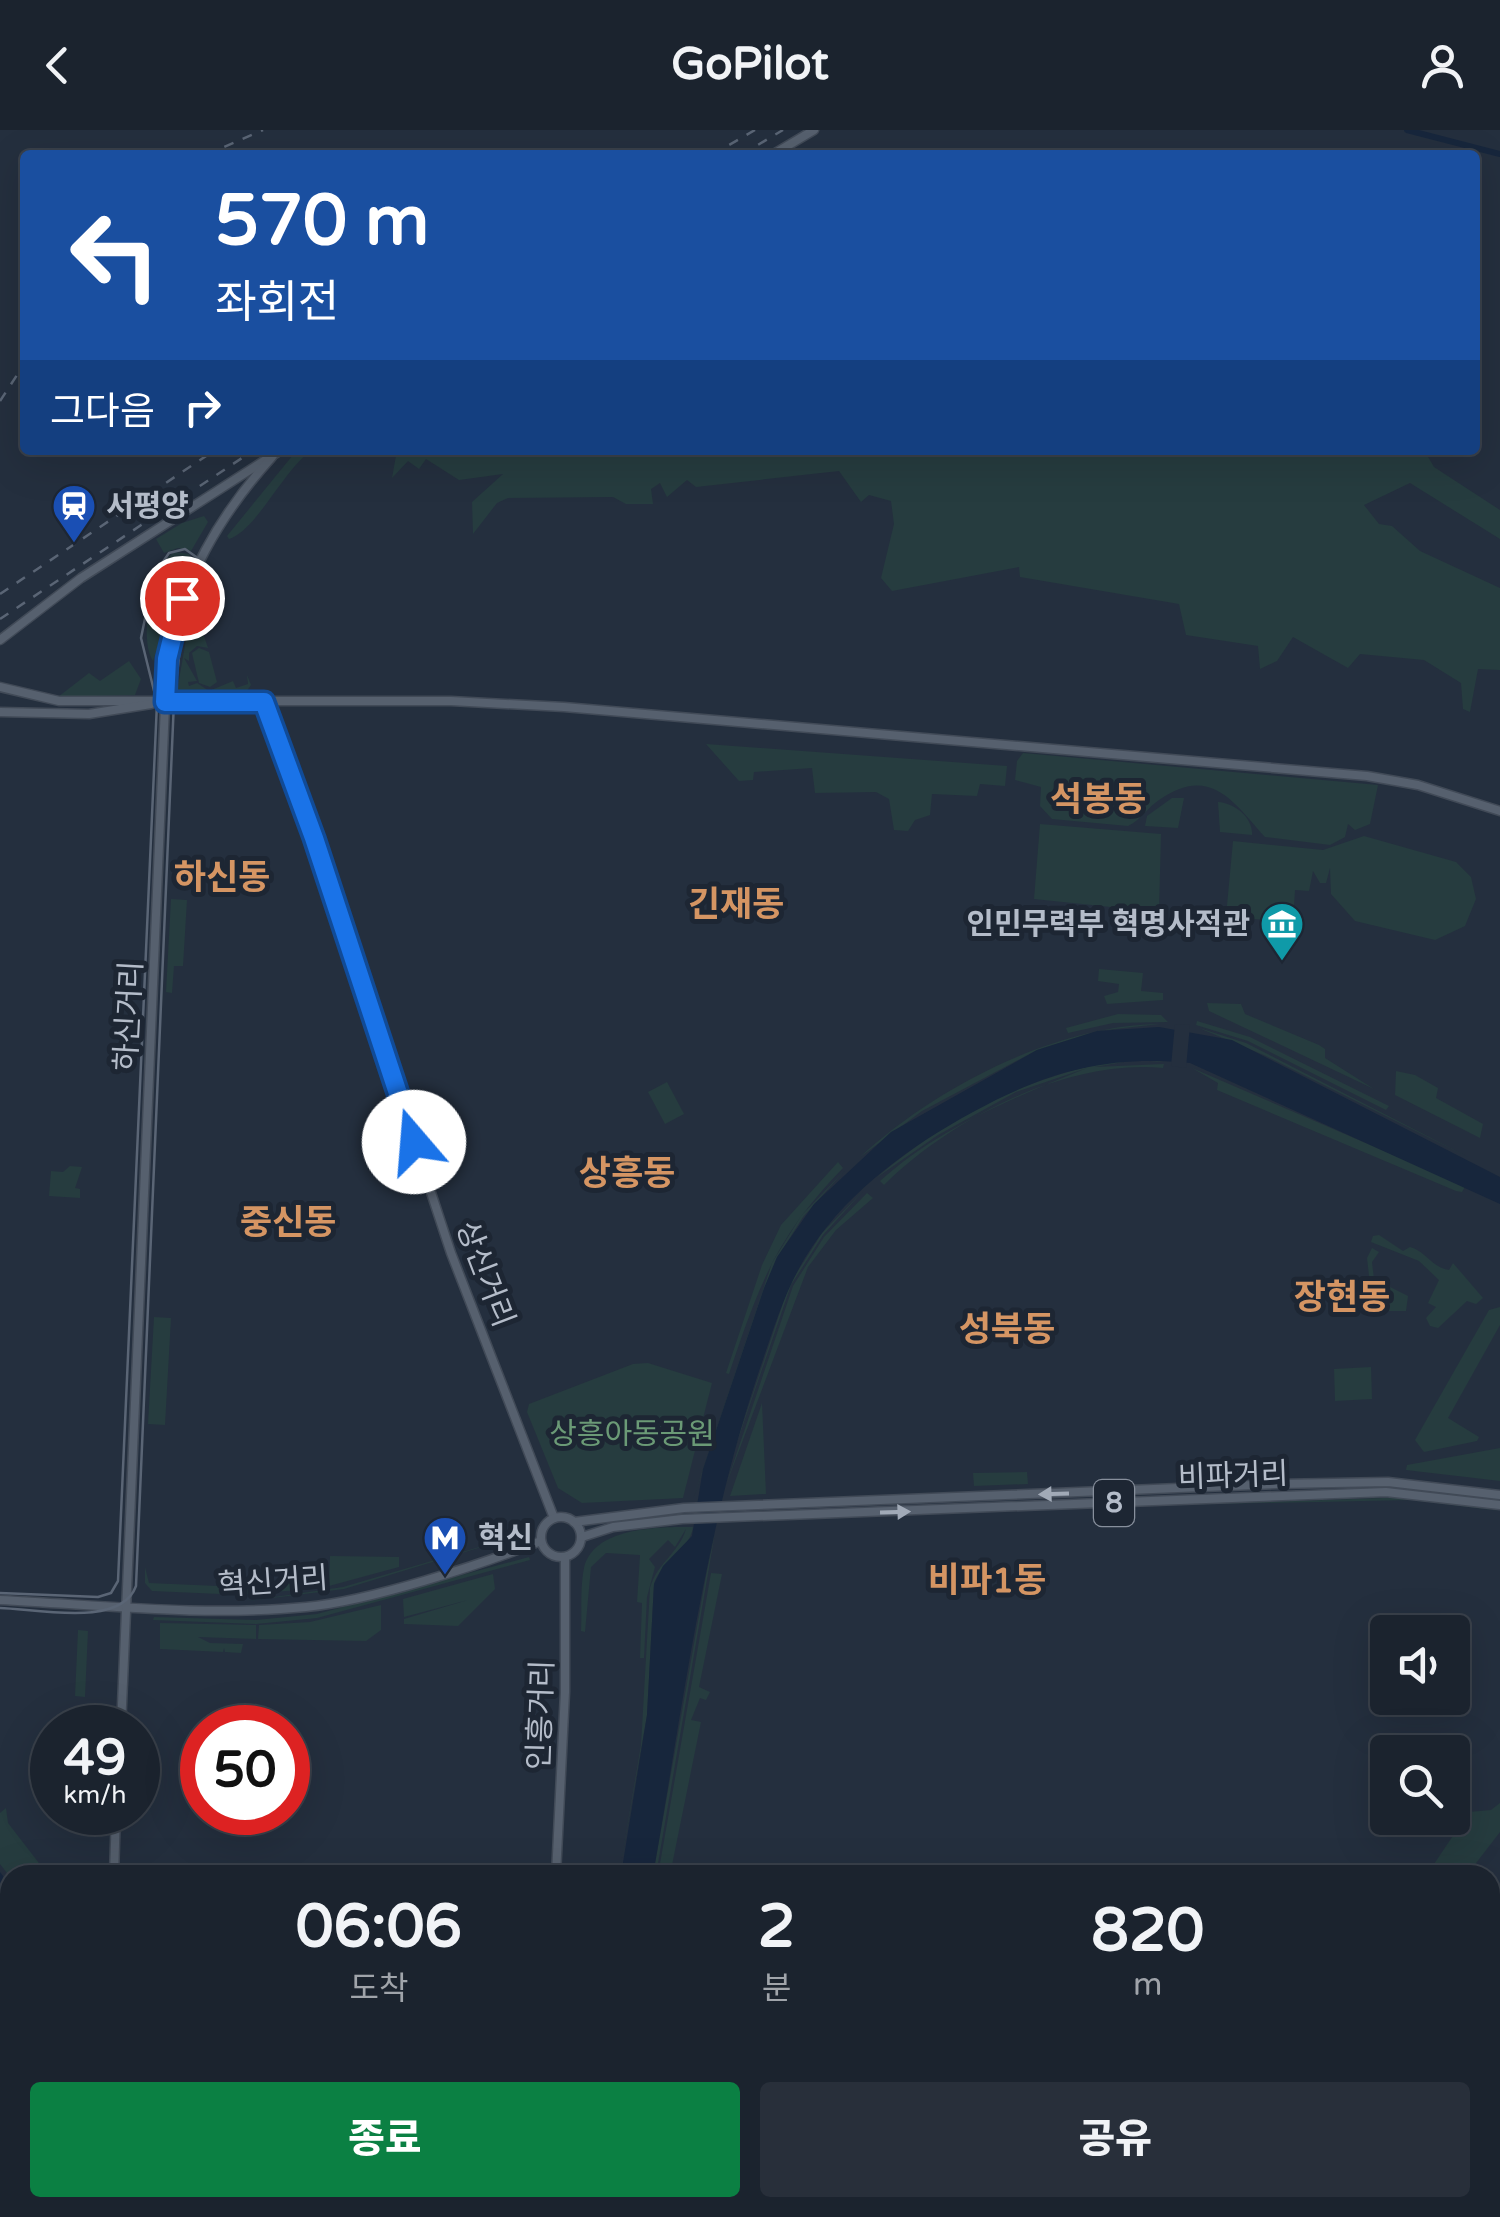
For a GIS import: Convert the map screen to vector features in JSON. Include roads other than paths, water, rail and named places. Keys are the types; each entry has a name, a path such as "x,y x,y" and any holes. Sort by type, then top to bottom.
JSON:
{"main road":[{"path":"780,150 814,130"},
{"path":"0,640 96,568 275,455"},
{"name":"하신거리","path":"122,1705 165,702 174,624 199,559 221,519 272,457"},
{"path":"0,687 59,701 507,703 1311,771 1408,783 1500,811"},
{"path":"0,712 89,714 165,702"},
{"name":"상신거리","path":"264,702 314,838 451,1252 554,1518"},
{"name":"비파거리","path":"728,1512 1388,1482 1500,1495"},
{"name":"비파거리","path":"728,1512 1386,1492 1500,1505"},
{"name":"8","path":"574,1522 684,1508 728,1512"},
{"name":"8","path":"582,1538 613,1527 728,1512"},
{"path":"554,1518 574,1522 582,1538 579,1548 564,1558 548,1552 542,1541 544,1527 554,1518"},
{"name":"혁신거리","path":"0,1600 127,1606 309,1607 365,1596 542,1541"},
{"name":"인흥거리","path":"556,1865 565,1692 564,1558"},
{"path":"114,1865 115,1835"}],"water":[{"path":"1159,1027 1232,1040 1500,1177 1500,1204 1190,1063 1160,1061 1104,1064 1026,1086 950,1125 884,1170 845,1206 812,1247 781,1307 723,1495 685,1684 655,1865 623,1865 647,1715 654,1584 663,1566 692,1536 703,1469 777,1257 814,1204 891,1132 1037,1050 1097,1031"}],"waterway":[{"path":"1407,130 1500,154"}],"tram line":[{"path":"0,1593 98,1597 111,1593 118,1581 157,703 141,638 154,575 169,553 185,549 199,559 201,573 182,630 174,701 136,1586 127,1599 96,1612 0,1608"}],"railway":[{"path":"217,150 263,130"},
{"path":"721,150 755,130"},
{"path":"749,150 783,130"},
{"path":"0,401 20,371"},
{"path":"0,594 208,455"},
{"path":"0,619 246,455"}],"place":[{"name":"서평양","path":"74,544"},
{"name":"인민무력부 혁명사적관","path":"1282,962"},
{"name":"혁신","path":"445,1576"}],"district":[{"name":"석봉동","path":"1098,800"},
{"name":"하신동","path":"222,878"},
{"name":"긴재동","path":"736,905"},
{"name":"상흥동","path":"627,1174"},
{"name":"중신동","path":"288,1223"},
{"name":"장현동","path":"1342,1298"},
{"name":"성북동","path":"1007,1330"},
{"name":"비파1동","path":"987,1581"}],"park label":[{"name":"상흥아동공원","path":"632,1434"}]}
